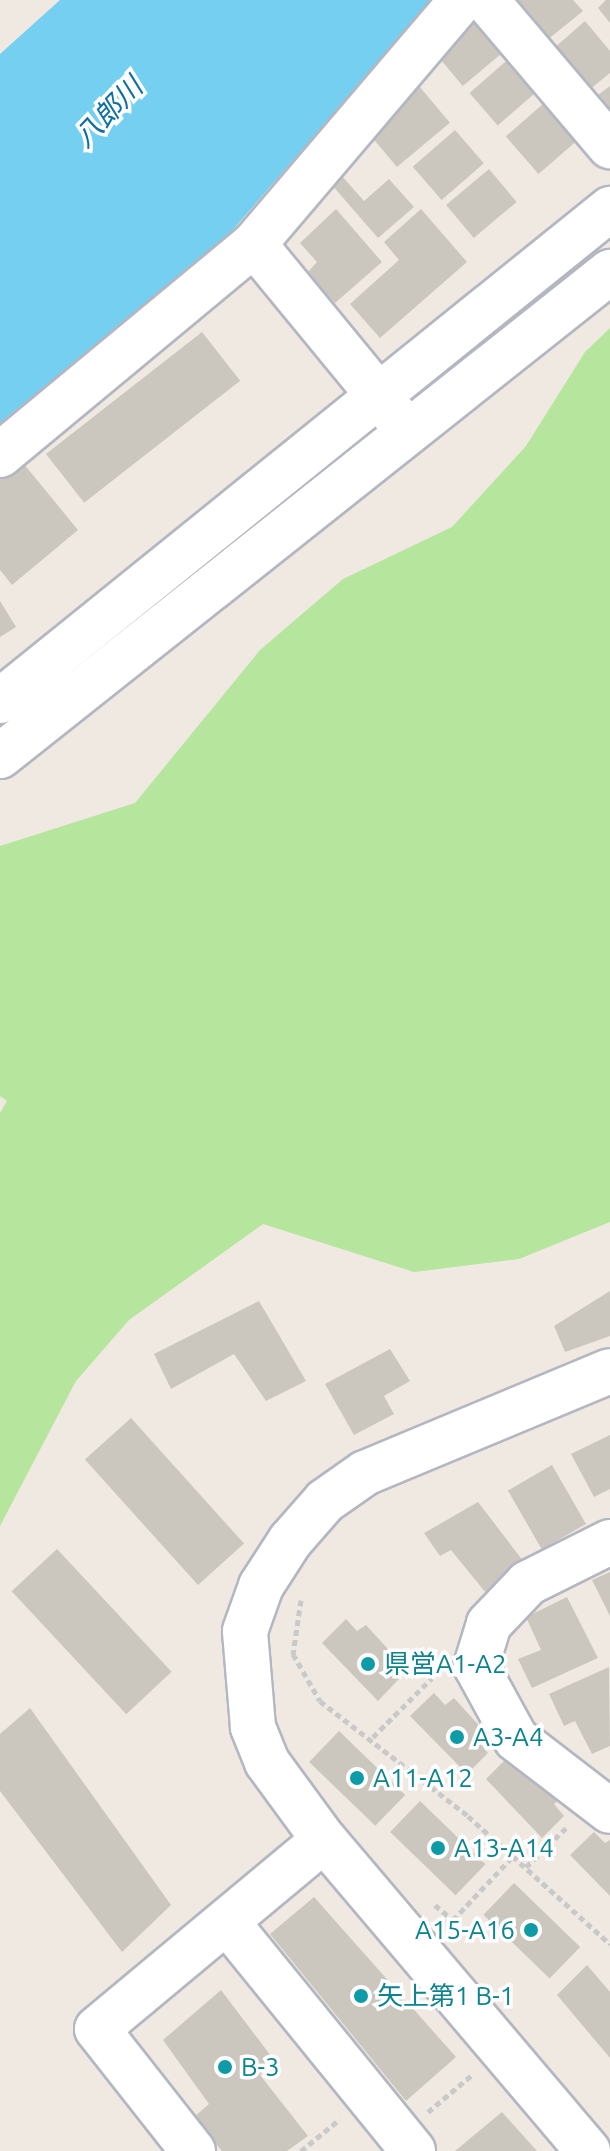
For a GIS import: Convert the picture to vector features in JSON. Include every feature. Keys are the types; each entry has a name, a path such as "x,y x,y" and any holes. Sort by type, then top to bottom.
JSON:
{"street":[{"path":"0,455 254,244 462,0"},
{"path":"486,0 610,146"},
{"path":"0,701 610,209"},
{"path":"254,244 411,435"},
{"path":"0,756 411,435 610,272"},
{"path":"588,2151 324,1840 267,1762 253,1727 245,1631 261,1586 325,1501 365,1473 610,1371"},
{"path":"600,1790 516,1739 476,1666 489,1624 528,1583 610,1542"},
{"path":"193,2151 97,2029 324,1840"},
{"path":"227,1922 407,2143"}],"path":[{"path":"302,1593 293,1654 320,1701 373,1737 526,1867 610,1944"},
{"path":"373,1737 432,1678"},
{"path":"526,1867 588,1806 600,1790"},
{"path":"453,1920 513,1856"},
{"path":"407,2143 474,2074"},
{"path":"301,2151 369,2096"}],"green space":[{"path":"610,328 610,1222 519,1259 414,1272 263,1224 129,1320 76,1381 0,1526 0,1113 7,1101 0,1096 0,846 135,803 260,650 343,579 452,527 526,446 585,352"}],"water":[{"name":"八郎川","path":"60,0 432,0 217,248 0,435 0,54"}],"building":[{"path":"511,0 573,0 583,11 546,41"},
{"path":"610,0 610,23 598,8"},
{"path":"478,17 506,50 463,86 435,53"},
{"path":"585,21 610,51 610,73 588,91 553,49"},
{"path":"511,57 539,89 498,126 469,93"},
{"path":"419,86 450,123 397,167 366,130"},
{"path":"610,86 610,125 590,101"},
{"path":"551,97 584,135 539,174 506,136"},
{"path":"455,130 484,163 442,200 413,167"},
{"path":"489,169 517,202 474,238 446,205"},
{"path":"341,175 364,201 389,179 414,207 378,238 331,184"},
{"path":"336,209 382,262 335,303 307,273 317,262 300,243"},
{"path":"421,209 467,262 380,338 350,304 399,260 384,242"},
{"path":"202,332 240,381 84,503 46,454"},
{"path":"19,458 78,530 12,585 0,570 0,473"},
{"path":"0,601 16,627 0,637"},
{"path":"610,1291 610,1336 565,1352 554,1326"},
{"path":"259,1301 306,1381 266,1401 234,1354 171,1389 154,1354"},
{"path":"390,1349 410,1381 384,1396 394,1414 354,1435 325,1384"},
{"path":"131,1418 244,1544 198,1585 85,1459"},
{"path":"610,1435 610,1489 594,1497 571,1454"},
{"path":"552,1465 586,1524 542,1549 508,1490"},
{"path":"478,1502 524,1562 486,1593 451,1550 440,1556 424,1533"},
{"path":"57,1549 172,1672 126,1714 12,1591"},
{"path":"610,1572 610,1616 592,1580"},
{"path":"567,1597 598,1658 532,1688 518,1659 541,1650 526,1617"},
{"name":"県営A1-A2","path":"346,1619 357,1631 366,1625 398,1660 389,1668 399,1679 378,1701 322,1643"},
{"path":"609,1667 610,1746 592,1754 575,1721 564,1726 549,1694"},
{"name":"A3-A4","path":"434,1693 445,1705 454,1698 486,1733 478,1741 488,1753 467,1774 410,1716"},
{"path":"30,1708 171,1905 122,1952 0,1791 0,1734"},
{"name":"A11-A12","path":"339,1731 405,1795 375,1826 309,1762"},
{"path":"509,1756 562,1797 554,1804 564,1816 542,1838 486,1779"},
{"name":"A13-A14","path":"420,1801 485,1864 456,1895 390,1832"},
{"path":"594,1832 605,1843 610,1840 610,1896 570,1855"},
{"name":"A15-A16","path":"514,1883 580,1947 550,1979 483,1915"},
{"name":"矢上第1 B-1","path":"314,1897 456,2057 406,2101 270,1934"},
{"path":"587,1965 610,1992 610,2058 557,1995"},
{"name":"B-3","path":"221,1990 274,2060 260,2075 308,2136 287,2151 222,2151 194,2117 209,2104 163,2040"},
{"path":"502,2112 537,2151 455,2151"}],"place":[{"name":"県営A1-A2","path":"368,1664"},
{"name":"A3-A4","path":"457,1737"},
{"name":"A11-A12","path":"357,1778"},
{"name":"A13-A14","path":"438,1848"},
{"name":"A15-A16","path":"531,1930"},
{"name":"矢上第1 B-1","path":"361,1996"},
{"name":"B-3","path":"225,2067"}]}
